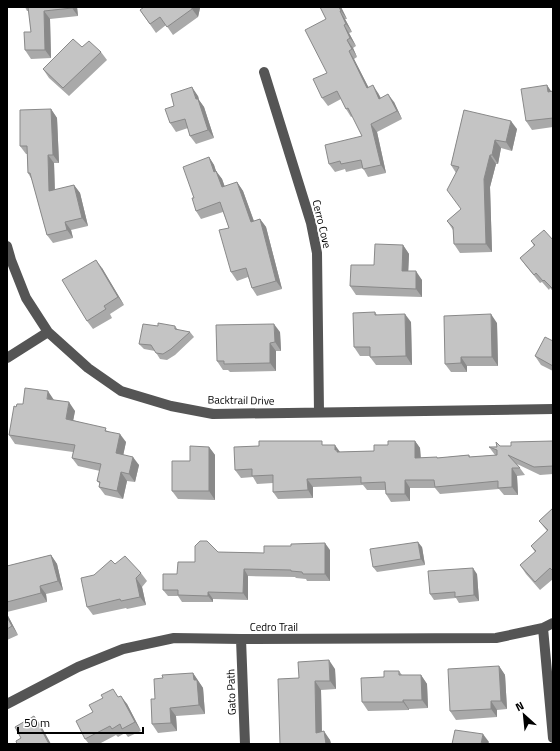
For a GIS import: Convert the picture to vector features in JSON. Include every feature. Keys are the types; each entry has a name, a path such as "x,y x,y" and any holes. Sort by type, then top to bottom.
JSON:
{"street":[{"name":"Cerro Cove","path":"264,72 311,222 317,253 319,412"},
{"name":"Backtrail Drive","path":"7,246 26,298 48,332 88,368 121,391 163,404 213,414 553,409"},
{"path":"7,358 48,332"},
{"name":"Cedro Trail","path":"7,704 78,667 123,649 174,638 496,638 543,628 553,623"},
{"path":"543,628 553,738"},
{"name":"Gato Path","path":"241,639 245,744"}],"building":[{"path":"28,7 72,7 44,11 45,50 25,50 24,32 31,32"},
{"path":"144,7 192,7 192,9 167,27 160,17 150,24 140,10"},
{"path":"320,7 339,7 346,24 344,25 350,38 347,40 352,49 349,51 367,88 373,85 379,99 388,94 397,111 371,124 381,165 363,169 361,160 341,164 340,161 329,164 325,145 362,136 348,108 346,109 337,91 322,98 313,79 327,73 305,30 326,19"},
{"path":"73,39 82,47 89,41 101,52 63,88 43,69"},
{"path":"547,85 548,92 553,91 553,118 526,121 521,89"},
{"path":"192,87 196,99 198,99 208,130 190,136 185,119 170,123 165,109 174,106 171,94"},
{"path":"51,109 53,155 48,155 49,191 74,185 82,218 65,222 67,230 47,235 30,173 28,173 27,146 20,146 20,110"},
{"path":"464,110 511,121 506,142 495,140 484,179 486,244 454,244 453,227 447,221 461,209 447,190 459,167 451,165"},
{"path":"209,157 214,172 216,171 222,187 237,182 251,222 260,219 276,281 252,288 246,268 231,272 219,230 229,228 220,202 196,211 192,198 194,198 183,167"},
{"path":"544,230 553,240 552,288 536,273 534,275 520,258 535,245 531,241"},
{"path":"375,244 403,245 402,271 416,271 416,289 350,286 351,265 374,265"},
{"path":"96,260 118,297 104,306 106,309 87,321 62,280"},
{"path":"375,312 375,315 405,314 406,356 370,357 370,347 354,347 353,313"},
{"path":"491,314 492,357 461,357 461,363 445,364 444,316"},
{"path":"158,323 175,326 175,329 190,332 163,354 156,353 151,345 139,344 143,324 158,326"},
{"path":"274,324 275,342 270,343 270,363 224,364 224,361 217,361 216,325"},
{"path":"545,337 553,341 553,366 535,356"},
{"path":"25,388 48,391 47,399 69,402 66,419 106,428 105,431 120,434 116,453 133,457 129,474 121,472 117,491 99,487 100,482 97,481 101,464 72,458 75,445 9,435 14,406 16,407 17,404 23,404"},
{"path":"259,441 322,441 322,445 335,445 335,450 337,450 337,452 374,451 374,445 388,445 388,441 415,441 415,458 437,458 469,455 469,457 497,455 497,450 489,447 497,447 496,442 500,446 511,446 511,442 553,441 553,466 534,467 508,455 520,468 512,468 512,487 498,488 498,481 435,487 434,480 405,480 405,494 386,494 385,482 361,483 361,477 307,479 308,490 273,492 273,475 252,476 252,469 235,470 234,447 259,446"},
{"path":"190,446 209,447 209,491 172,491 172,461 190,461"},
{"path":"553,508 553,571 550,568 535,582 520,565 536,551 531,546 548,530 539,521"},
{"path":"200,541 207,541 218,552 264,553 264,546 291,546 291,544 325,543 325,574 303,574 302,572 291,570 244,569 243,593 208,592 208,596 178,595 178,590 163,590 163,574 177,574 178,562 195,562 195,546"},
{"path":"418,542 421,559 373,567 370,549"},
{"path":"51,555 58,581 40,586 41,593 7,602 7,566"},
{"path":"125,556 141,573 136,578 140,597 121,601 120,599 87,607 81,578 94,575 111,560 115,564"},
{"path":"473,568 474,595 455,597 455,592 430,594 428,571"},
{"path":"7,617 12,626 7,629"},
{"path":"329,660 330,681 315,681 316,733 324,731 326,744 280,744 278,679 299,678 298,662"},
{"path":"499,666 501,701 491,701 491,709 450,711 448,669"},
{"path":"384,671 399,671 399,675 421,675 422,700 403,700 403,702 362,702 361,678 384,677"},
{"path":"193,673 194,680 197,680 199,705 170,708 171,723 152,724 151,699 155,699 154,679 163,678 162,675"},
{"path":"113,689 118,697 121,696 135,722 122,729 120,724 112,729 110,726 85,739 76,721 93,712 89,705 103,698 101,695"},
{"path":"34,716 49,744 17,744 16,741 21,738 15,727"},
{"path":"455,730 483,734 481,744 452,744"}]}
